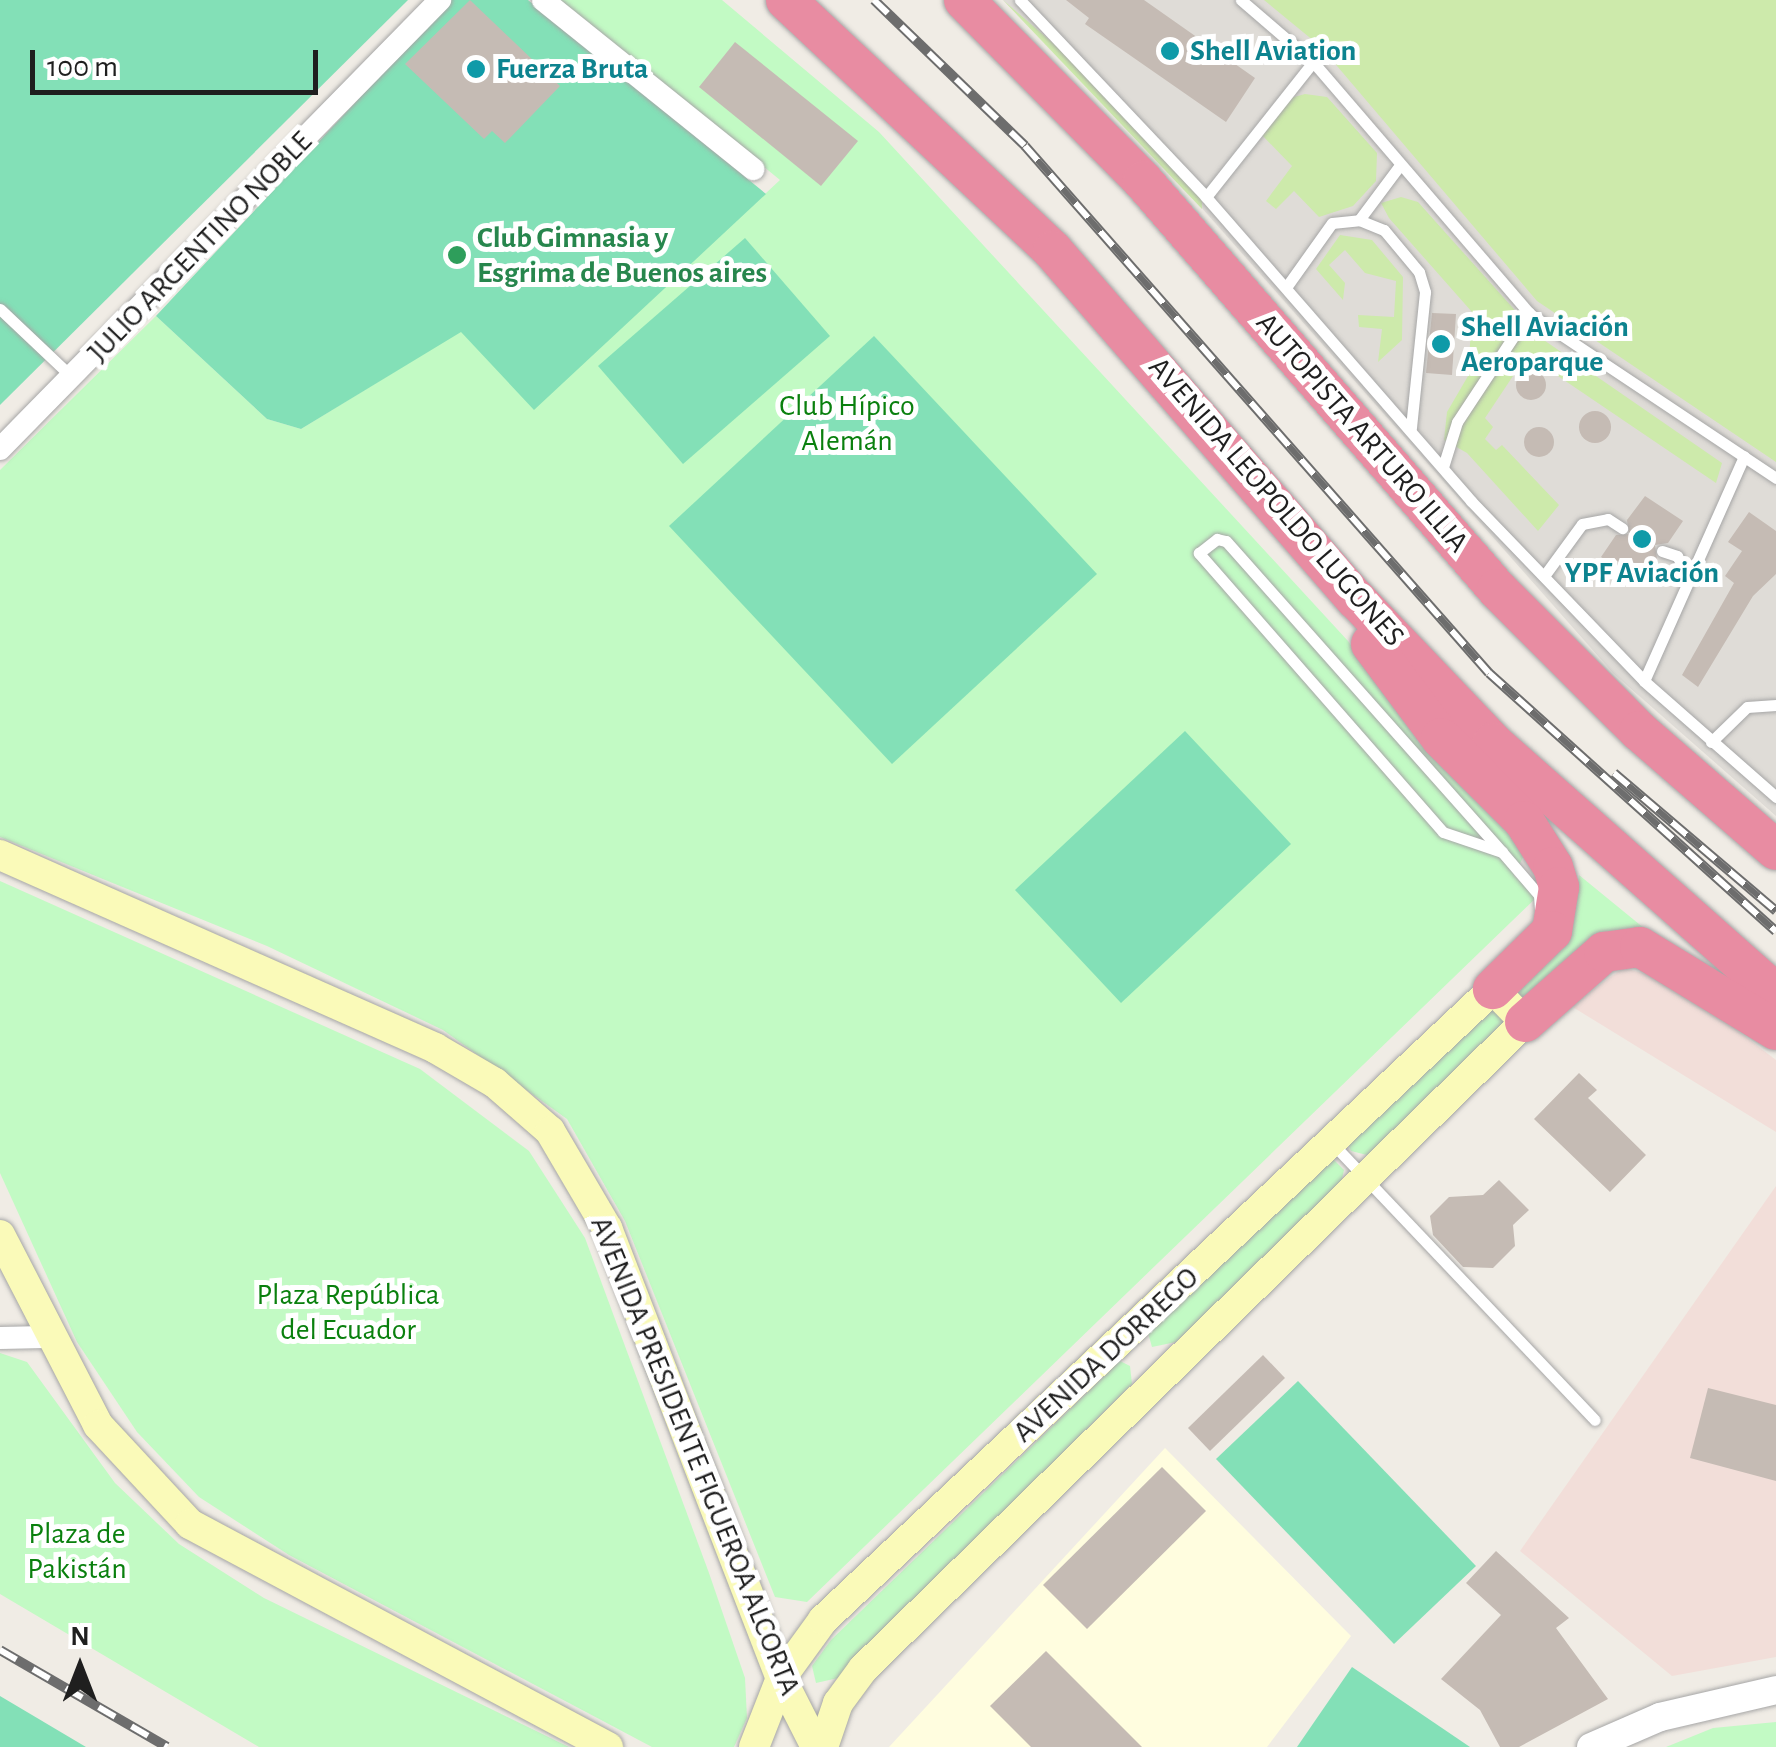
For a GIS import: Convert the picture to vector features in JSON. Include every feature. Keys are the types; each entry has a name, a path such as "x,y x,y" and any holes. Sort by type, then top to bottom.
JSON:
{"highway":[{"name":"AVENIDA LEOPOLDO LUGONES","path":"786,0 1052,251 1305,539 1493,743 1776,993"},
{"name":"AUTOPISTA ARTURO ILLIA","path":"964,0 1142,181 1496,588 1639,730 1776,850"},
{"path":"1305,539 1408,697 1524,821 1552,867 1559,886 1552,931 1493,989"},
{"path":"1525,1022 1604,952 1640,947 1776,1030"}],"main road":[{"name":"AVENIDA PRESIDENTE FIGUEROA ALCORTA","path":"0,855 435,1048 495,1082 550,1131 607,1228 780,1678 820,1747"},
{"path":"1493,989 1525,1022"},
{"name":"AVENIDA DORREGO","path":"754,1747 780,1678 834,1610 1124,1341 1329,1140 1493,989"},
{"name":"AVENIDA DORREGO","path":"820,1747 838,1703 863,1669 1163,1378 1364,1174 1525,1022"},
{"path":"0,1235 46,1337 98,1425 190,1524 602,1745"},
{"path":"1124,1341 1163,1378"}],"street":[{"name":"JULIO ARGENTINO NOBLE","path":"0,449 440,0"},
{"path":"544,0 753,169"},
{"path":"0,1338 46,1337"},
{"path":"1591,1747 1660,1716 1776,1690"}],"lane":[{"path":"1020,0 1287,286 1443,467 1544,576 1644,681 1776,797"},
{"path":"1241,0 1313,62 1529,313 1776,478"},
{"path":"1206,197 1313,62"},
{"path":"1287,286 1322,232 1359,220 1400,165"},
{"path":"1359,220 1384,230 1419,272 1425,292 1411,428"},
{"path":"0,309 73,378"},
{"path":"1443,467 1457,422 1529,313"},
{"path":"1644,681 1688,574 1744,456"},
{"path":"1544,576 1582,524 1608,519 1622,528"},
{"path":"1502,852 1443,832 1199,553 1216,538 1226,542 1502,852 1539,896 1540,925 1327,1128 1329,1140 1595,1420"},
{"path":"1662,551 1678,556 1688,574"},
{"path":"1711,742 1747,707 1776,705"}],"shaded area":[{"path":"1003,0 1776,0 1776,816 1613,673 1171,173"},
{"path":"1623,968 1671,980 1776,1060 1776,1132 1571,1006"},
{"path":"1776,1186 1776,1657 1672,1676 1520,1551"},
{"path":"1165,1448 1351,1636 1267,1747 889,1747"}],"green space":[{"path":"0,0 408,0 0,405"},
{"name":"Club Gimnasia y Esgrima de Buenos aires","path":"451,0 528,0 766,194 534,410 461,332 301,429 267,419 156,316"},
{"name":"Club Hípico Alemán","path":"559,0 722,0 879,132 1348,641 1419,743 1526,851 1514,876 1539,895 807,1602 775,1597 625,1221 567,1119 443,1030 267,946 0,837 0,470 156,316 267,419 301,429 461,331 534,409 780,180"},
{"path":"1003,0 1075,62 1202,200 1202,209"},
{"path":"1264,0 1776,0 1776,462 1537,301 1320,46"},
{"path":"1305,94 1327,97 1377,153 1376,181 1353,206 1319,217 1294,191 1276,209 1266,201 1292,166 1260,133 1287,99"},
{"path":"1401,197 1418,202 1538,336 1722,463 1716,483 1527,355 1485,418 1493,427 1485,439 1496,450 1502,445 1559,505 1538,531 1467,453 1444,440 1447,412 1468,376 1472,312 1389,218 1381,203"},
{"path":"1340,235 1372,240 1403,277 1402,340 1378,362 1382,329 1359,327 1358,315 1394,317 1396,281 1365,273 1345,250 1329,265 1345,283 1343,300 1316,269"},
{"path":"745,238 830,336 683,464 598,366"},
{"name":"Club Hípico Alemán","path":"874,336 1097,574 892,764 669,526"},
{"path":"1185,731 1291,844 1121,1003 1015,890"},
{"path":"1579,875 1661,942 1563,971 1367,1155 1351,1151 1348,1144 1572,929"},
{"name":"Plaza República del Ecuador","path":"0,881 420,1069 529,1151 585,1238 709,1573 745,1678 747,1718 734,1747 652,1747 289,1555 199,1497 137,1432 77,1342 0,1173"},
{"path":"1329,1155 1344,1170 1341,1183 1176,1342 1152,1347 1148,1333"},
{"name":"Plaza de Pakistán","path":"0,1353 27,1362 115,1483 179,1544 264,1598 569,1747 259,1747 0,1594"},
{"path":"1120,1361 1130,1366 1132,1384 838,1678 816,1683 812,1666 831,1640"},
{"path":"1298,1381 1476,1566 1394,1644 1216,1459"},
{"path":"1352,1667 1470,1747 1297,1747"},
{"path":"0,1696 86,1747 0,1747"},
{"path":"1776,1722 1776,1747 1666,1747 1713,1728"}],"building":[{"path":"470,0 560,86 505,143 492,131 484,139 405,64"},
{"name":"Shell Aviation","path":"1066,0 1144,0 1255,78 1226,122 1085,24 1089,18"},
{"path":"735,42 858,141 821,186 699,87"},
{"name":"Shell Aviación Aeroparque","path":"1432,313 1456,314 1452,375 1426,373"},
{"path":"1531,370 1542,374 1546,385 1542,396 1531,400 1520,396 1516,385 1520,374"},
{"path":"1595,411 1606,416 1611,427 1606,438 1595,443 1584,438 1579,427 1584,416"},
{"path":"1539,427 1550,431 1554,442 1550,453 1539,457 1528,453 1524,442 1528,431"},
{"name":"YPF Aviación","path":"1645,496 1683,521 1668,543 1655,545 1657,559 1640,583 1601,557 1616,535 1629,534 1627,520"},
{"path":"1749,512 1776,531 1776,574 1753,596 1698,687 1682,675 1734,583 1725,576 1742,551 1728,542"},
{"path":"1579,1073 1597,1090 1588,1098 1646,1155 1610,1192 1534,1119"},
{"path":"1499,1180 1529,1210 1513,1225 1515,1246 1493,1268 1463,1267 1433,1235 1430,1216 1449,1197 1483,1195"},
{"path":"1263,1355 1285,1378 1210,1451 1188,1428"},
{"path":"1708,1388 1776,1405 1776,1481 1690,1458"},
{"path":"1162,1467 1206,1511 1087,1629 1043,1585"},
{"path":"1496,1551 1569,1618 1556,1628 1608,1699 1519,1747 1500,1747 1480,1710 1441,1679 1501,1615 1466,1583"},
{"path":"1046,1651 1142,1747 1031,1747 990,1706"}],"railway":[{"path":"874,0 1025,146 1489,673 1776,931"},
{"path":"1614,773 1776,911"},
{"path":"0,1650 167,1747"}],"place":[{"name":"Shell Aviation","path":"1170,51"},
{"name":"Fuerza Bruta","path":"476,69"},
{"name":"Club Gimnasia y Esgrima de Buenos aires","path":"457,255"},
{"name":"Shell Aviación Aeroparque","path":"1441,344"},
{"name":"YPF Aviación","path":"1642,539"}]}
